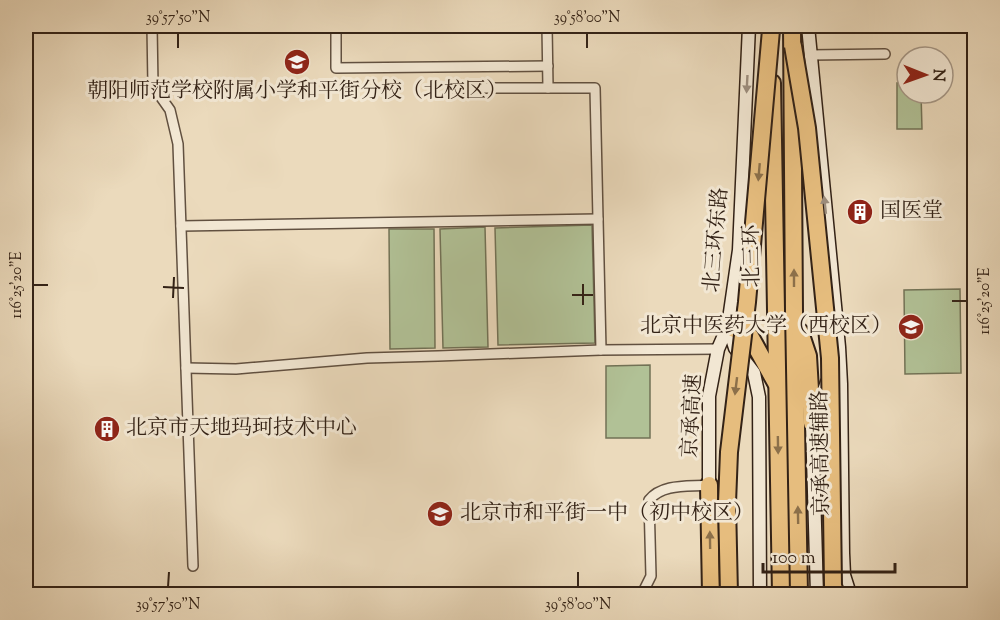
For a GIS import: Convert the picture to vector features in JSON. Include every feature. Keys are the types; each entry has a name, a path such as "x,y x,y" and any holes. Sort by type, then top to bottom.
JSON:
{"highway":[{"name":"北三环","path":"792,26 799,594"},
{"path":"729,594 727,503 729,452 747,302 771,28"},
{"name":"北三环","path":"771,28 781,594"},
{"path":"793,46 807,128 830,358 833,586 836,594"},
{"path":"794,310 808,356 812,423"},
{"path":"728,326 750,336 777,386"},
{"path":"709,485 711,594"}],"street":[{"path":"152,26 153,86 170,110 178,144 193,566"},
{"path":"336,26 336,68 548,66"},
{"path":"547,26 548,88"},
{"name":"北三环东路","path":"749,26 739,250 728,326 735,348 754,373 759,398 760,594"},
{"path":"808,26 839,347 812,423 817,594"},
{"path":"811,55 885,54"},
{"path":"451,88 595,88 601,350"},
{"path":"181,226 598,219"},
{"name":"京承高速","path":"709,485 708,396 718,349 728,326"},
{"name":"京承高速辅路","path":"839,347 843,553 844,575 849,594"},
{"path":"186,368 236,369 368,358 735,348"},
{"path":"642,594 651,576 649,500 654,494 666,488 709,485"}],"green space":[{"path":"897,105 921,105 922,129 897,129"},
{"path":"592,225 595,343 498,345 495,228"},
{"path":"485,227 488,347 443,348 440,229"},
{"path":"389,229 434,229 435,348 390,349"},
{"path":"960,289 961,373 905,374 904,290"},
{"path":"650,365 650,438 606,438 606,366"}],"place":[{"name":"朝阳师范学校附属小学和平街分校（北校区）","path":"297,62"},
{"name":"国医堂","path":"860,212"},
{"name":"北京中医药大学（西校区）","path":"911,327"},
{"name":"北京市天地玛珂技术中心","path":"107,429"},
{"name":"北京市和平街一中（初中校区）","path":"440,514"}]}
